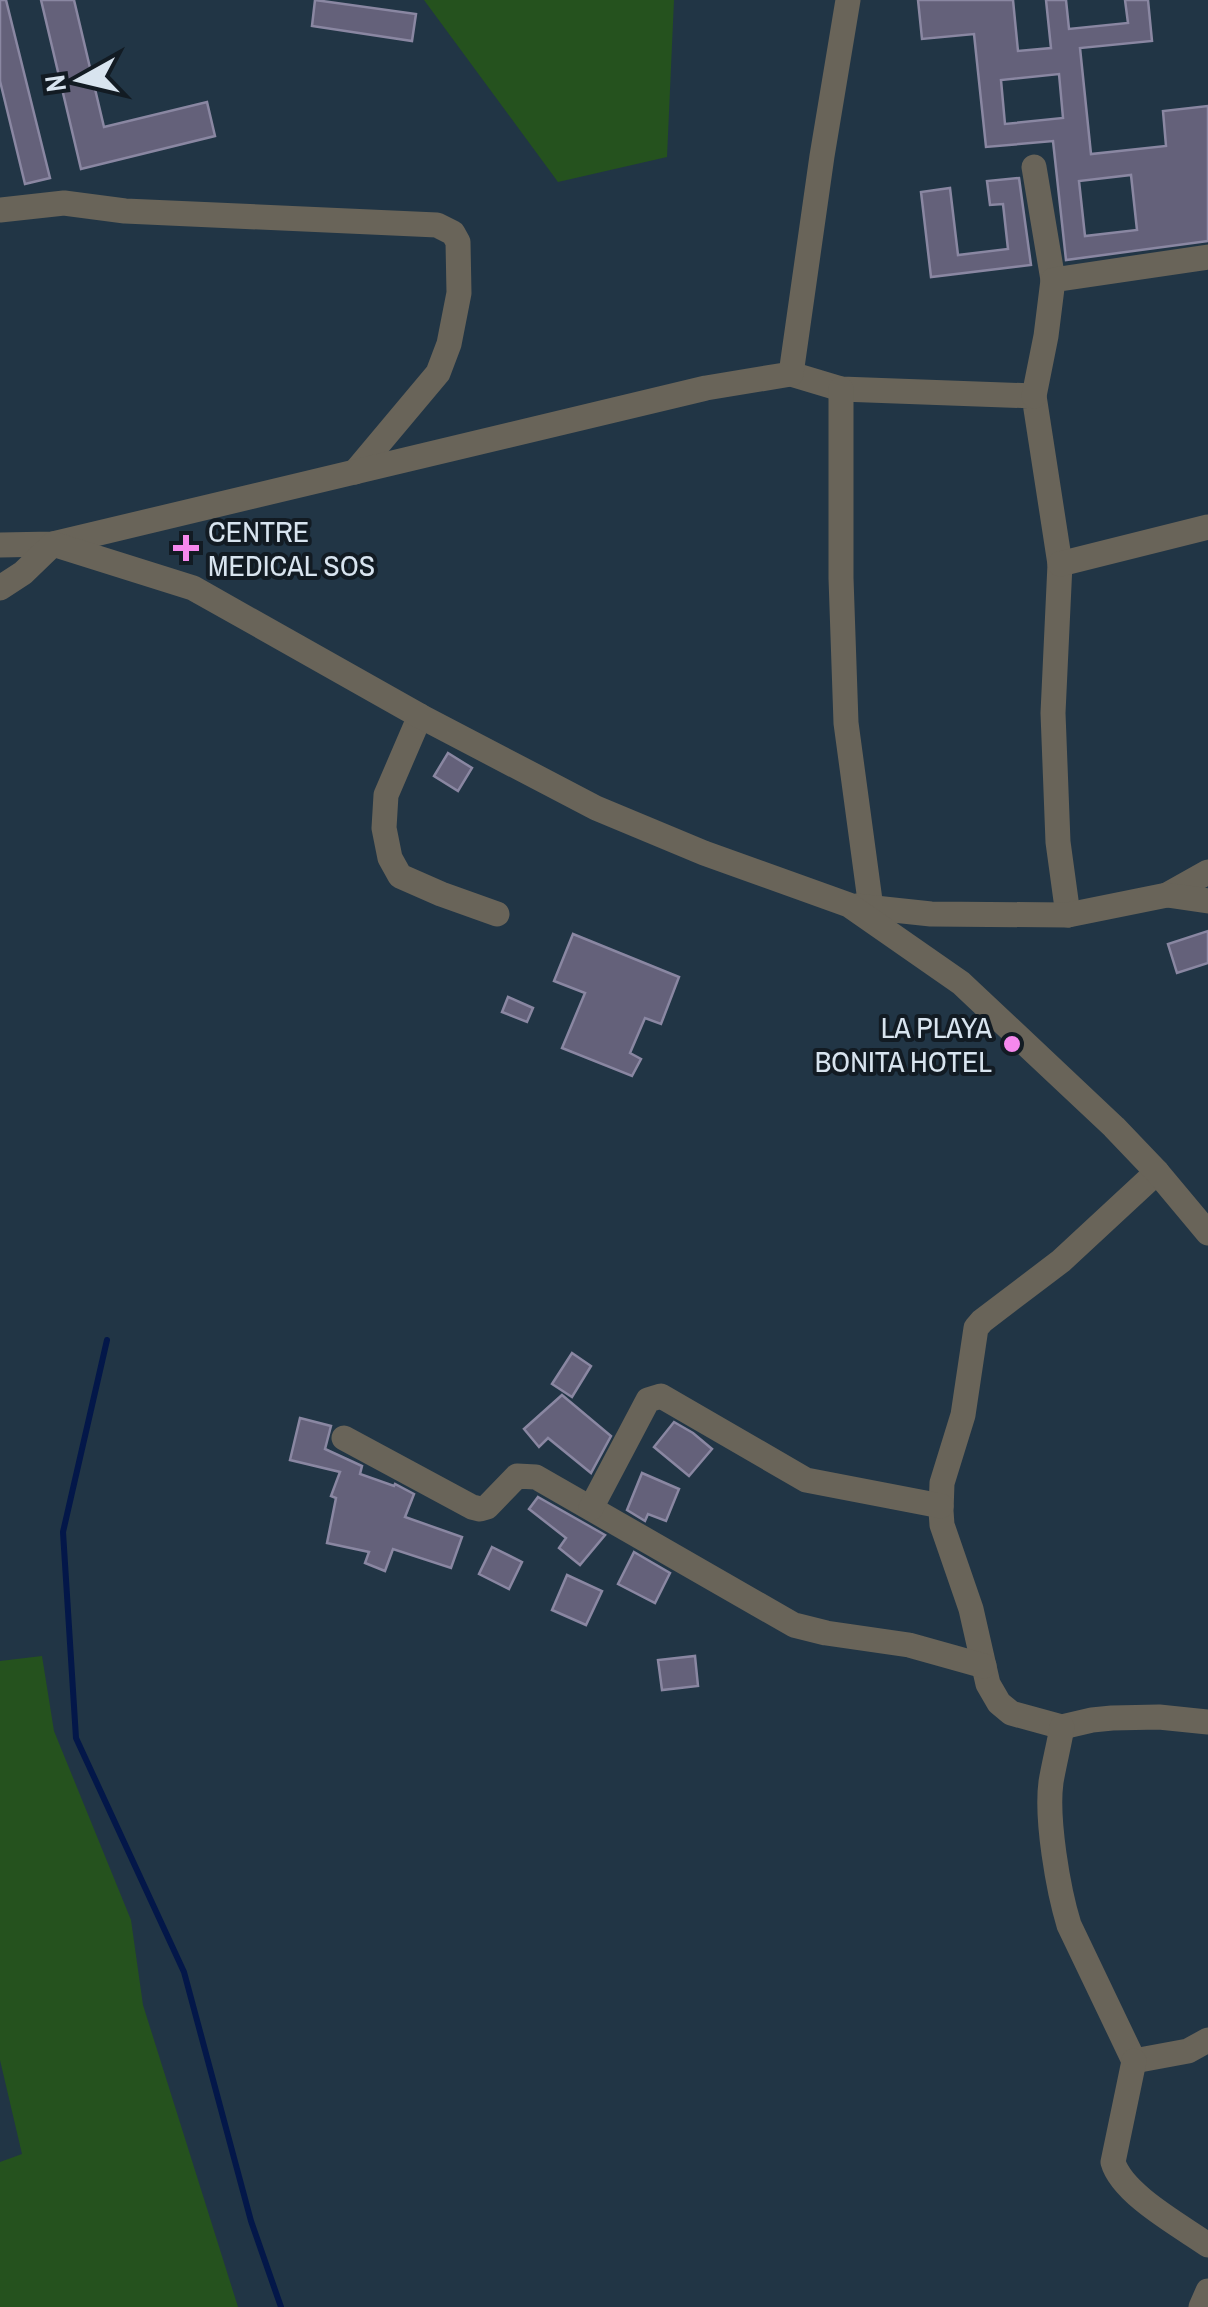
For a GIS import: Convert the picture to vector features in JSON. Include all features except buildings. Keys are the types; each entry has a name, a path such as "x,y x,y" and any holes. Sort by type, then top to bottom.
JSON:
{"street":[{"path":"791,374 848,0"},
{"path":"1034,168 1053,280 1034,396 1060,564 1053,713 1058,842 1068,916"},
{"path":"0,210 64,204 124,211 436,226 453,233 458,242 458,293 449,344 438,374 354,472"},
{"path":"1053,280 1208,256"},
{"path":"0,545 53,544 706,388 791,374 840,389 1034,396"},
{"path":"840,389 845,707 860,907 961,983 1114,1127 1208,1234"},
{"path":"1060,564 1208,527"},
{"path":"0,588 53,544"},
{"path":"53,544 193,588 420,716 596,808 704,853 860,907 931,914 1068,916 1167,896 1208,900"},
{"path":"420,716 386,795 384,828 390,858 400,876 497,914"},
{"path":"1167,896 1208,872"},
{"path":"1157,1172 1060,1261 976,1328 963,1415 942,1483 942,1525 971,1609 988,1684 1011,1713 1062,1727 1112,1718 1208,1722"},
{"path":"591,1508 648,1400 661,1396 806,1480 941,1506"},
{"path":"344,1438 480,1509 518,1476 549,1482 794,1625 909,1645 984,1666"},
{"path":"1062,1727 1050,1804 1062,1903 1134,2060 1113,2162 1129,2189 1208,2245"},
{"path":"1134,2060 1188,2051 1208,2040"},
{"path":"1201,2307 1208,2292"}],"green space":[{"path":"424,0 674,0 667,157 558,182"},
{"path":"42,1656 54,1731 131,1920 143,2005 238,2307 0,2307 0,2162 22,2154 0,2060 0,1661"}],"waterway":[{"path":"107,1340 63,1532 76,1738 184,1972 251,2221 281,2307"}],"place":[{"name":"CENTRE MEDICAL SOS","path":"186,548"},
{"name":"LA PLAYA BONITA HOTEL","path":"1012,1044"}]}
